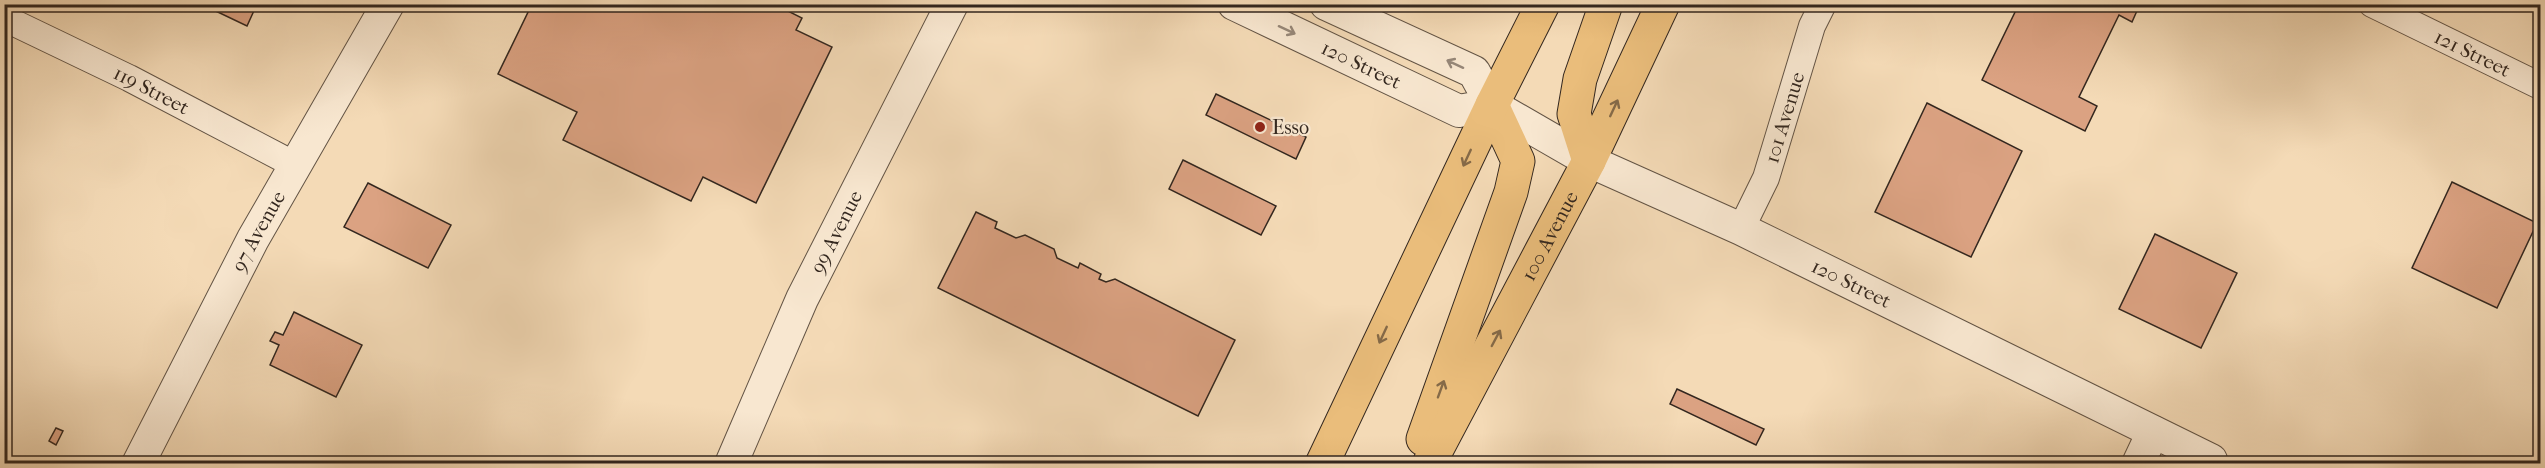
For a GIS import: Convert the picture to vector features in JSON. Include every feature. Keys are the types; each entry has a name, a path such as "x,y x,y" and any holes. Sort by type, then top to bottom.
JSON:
{"main road":[{"path":"1322,464 1492,105 1543,4"},
{"path":"1589,161 1574,114 1580,78 1606,4"},
{"name":"100 Avenue","path":"1429,464 1589,161 1664,4"},
{"path":"1414,464 1513,182 1518,161 1492,105"}],"street":[{"name":"97 Avenue","path":"146,461 254,239 388,4"},
{"name":"99 Avenue","path":"731,464 802,299 952,4"},
{"name":"120 Street","path":"1234,4 1459,111 1492,105"},
{"name":"120 Street","path":"1326,4 1474,72 1492,105 1589,161 1741,229 2211,460"},
{"name":"101 Avenue","path":"1741,229 1766,178 1812,26 1823,4"},
{"name":"121 Street","path":"2372,4 2541,86"},
{"name":"119 Street","path":"4,18 129,78 295,165"},
{"path":"2138,464 2153,432"}],"building":[{"path":"201,4 257,4 247,26"},
{"path":"532,4 774,4 802,18 796,30 832,47 756,203 703,177 691,201 563,140 577,112 498,74"},
{"path":"2019,4 2140,4 2132,22 2119,15 2079,97 2097,106 2085,131 1982,80"},
{"path":"1216,94 1306,137 1296,159 1206,115"},
{"path":"1927,103 2022,151 1971,257 1875,212"},
{"path":"1183,160 1276,206 1261,235 1169,189"},
{"path":"2452,182 2537,223 2497,308 2412,268"},
{"path":"368,183 451,225 428,268 344,227"},
{"path":"976,212 997,222 995,228 1016,238 1025,235 1054,249 1057,258 1078,268 1080,263 1101,274 1099,279 1106,282 1115,279 1235,340 1198,416 938,288"},
{"path":"2155,234 2237,273 2201,348 2119,309"},
{"path":"294,312 362,345 336,397 270,365 279,345 270,341 275,332 283,335"},
{"path":"1677,389 1764,429 1756,445 1670,404"},
{"path":"56,428 63,431 56,445 49,441"}],"place":[{"name":"Esso","path":"1260,127"}]}
